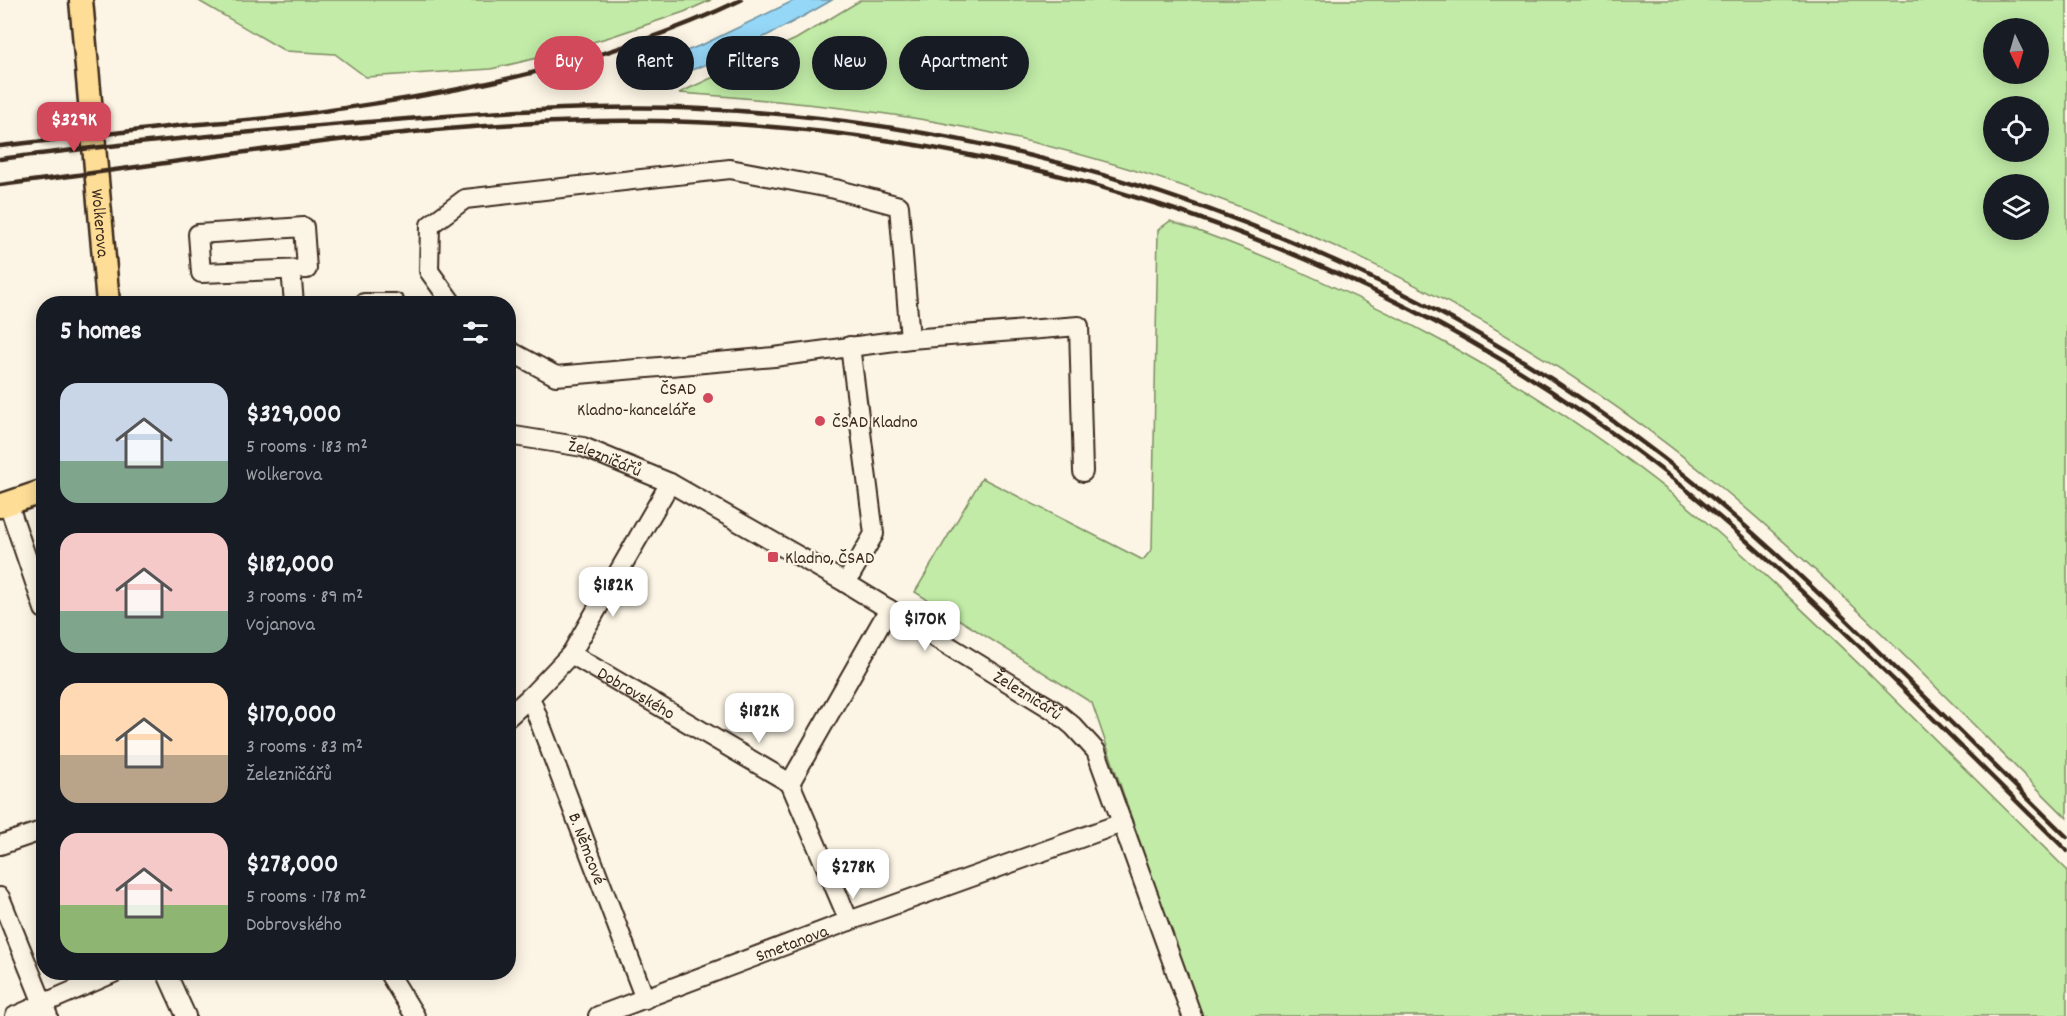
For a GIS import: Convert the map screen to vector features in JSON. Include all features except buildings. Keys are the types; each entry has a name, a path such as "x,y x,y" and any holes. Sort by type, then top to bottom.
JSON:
{"main road":[{"name":"Wolkerova","path":"81,0 107,296"},
{"path":"4,505 36,494"}],"street":[{"path":"447,296 429,271 430,225 465,199 730,169 835,189 899,206 910,339"},
{"path":"304,227 307,270 291,270 201,273 198,234 304,227"},
{"path":"291,270 293,296"},
{"path":"516,354 556,376 774,357 910,339 1079,326 1083,472"},
{"path":"846,583 874,534 850,346"},
{"name":"Železničářů","path":"516,439 583,447 670,483 846,583 1056,711 1095,751 1192,1016"},
{"path":"516,710 571,654 670,483"},
{"path":"4,505 36,588"},
{"path":"849,921 790,783 888,609"},
{"name":"Dobrovského","path":"571,654 790,783"},
{"name":"B. Němcové","path":"530,697 645,999"},
{"name":"Smetanova","path":"598,1016 849,921 1122,823"},
{"path":"0,845 36,833"},
{"path":"0,897 45,1010"},
{"path":"15,1016 45,1010 101,980"},
{"path":"170,980 186,1016"},
{"path":"393,980 415,1016"}],"green space":[{"path":"197,0 711,0 684,12 604,39 604,36 534,36 534,59 491,69 366,77 335,54 285,51"},
{"path":"861,0 2067,0 2067,818 1855,608 1722,488 1636,421 1545,359 1451,304 1353,254 1252,211 1149,175 1044,145 937,122 841,108 679,93 694,90 694,86 706,81 706,90 800,90 800,37"},
{"path":"1170,221 1311,276 1447,344 1513,382 1577,424 1698,515 1782,590 2067,870 2067,1016 1200,1016 1092,703 915,592 982,478 1143,560 1152,549 1158,230"}],"water":[{"path":"795,0 832,0 766,36 721,36"},
{"path":"706,43 706,64 694,69 694,48"}],"railway":[{"path":"0,146 285,116 460,89 575,62 632,44 687,24 741,0"},
{"path":"0,159 184,138 451,115 576,109 702,109 831,120 960,140 1086,170 1210,210 1330,258 1446,316 1557,383 1663,458 1719,503 1800,576 2067,837"},
{"path":"0,185 373,136 447,129 597,121 739,125 880,139 1019,166 1155,203 1287,252 1415,312 1538,382 1654,464 1717,515 1807,596 2067,851"}],"place":[{"name":"ČSAD Kladno-kanceláře","path":"708,398"},
{"name":"ČSAD Kladno","path":"820,421"},
{"name":"Kladno, ČSAD","path":"773,557"}]}
